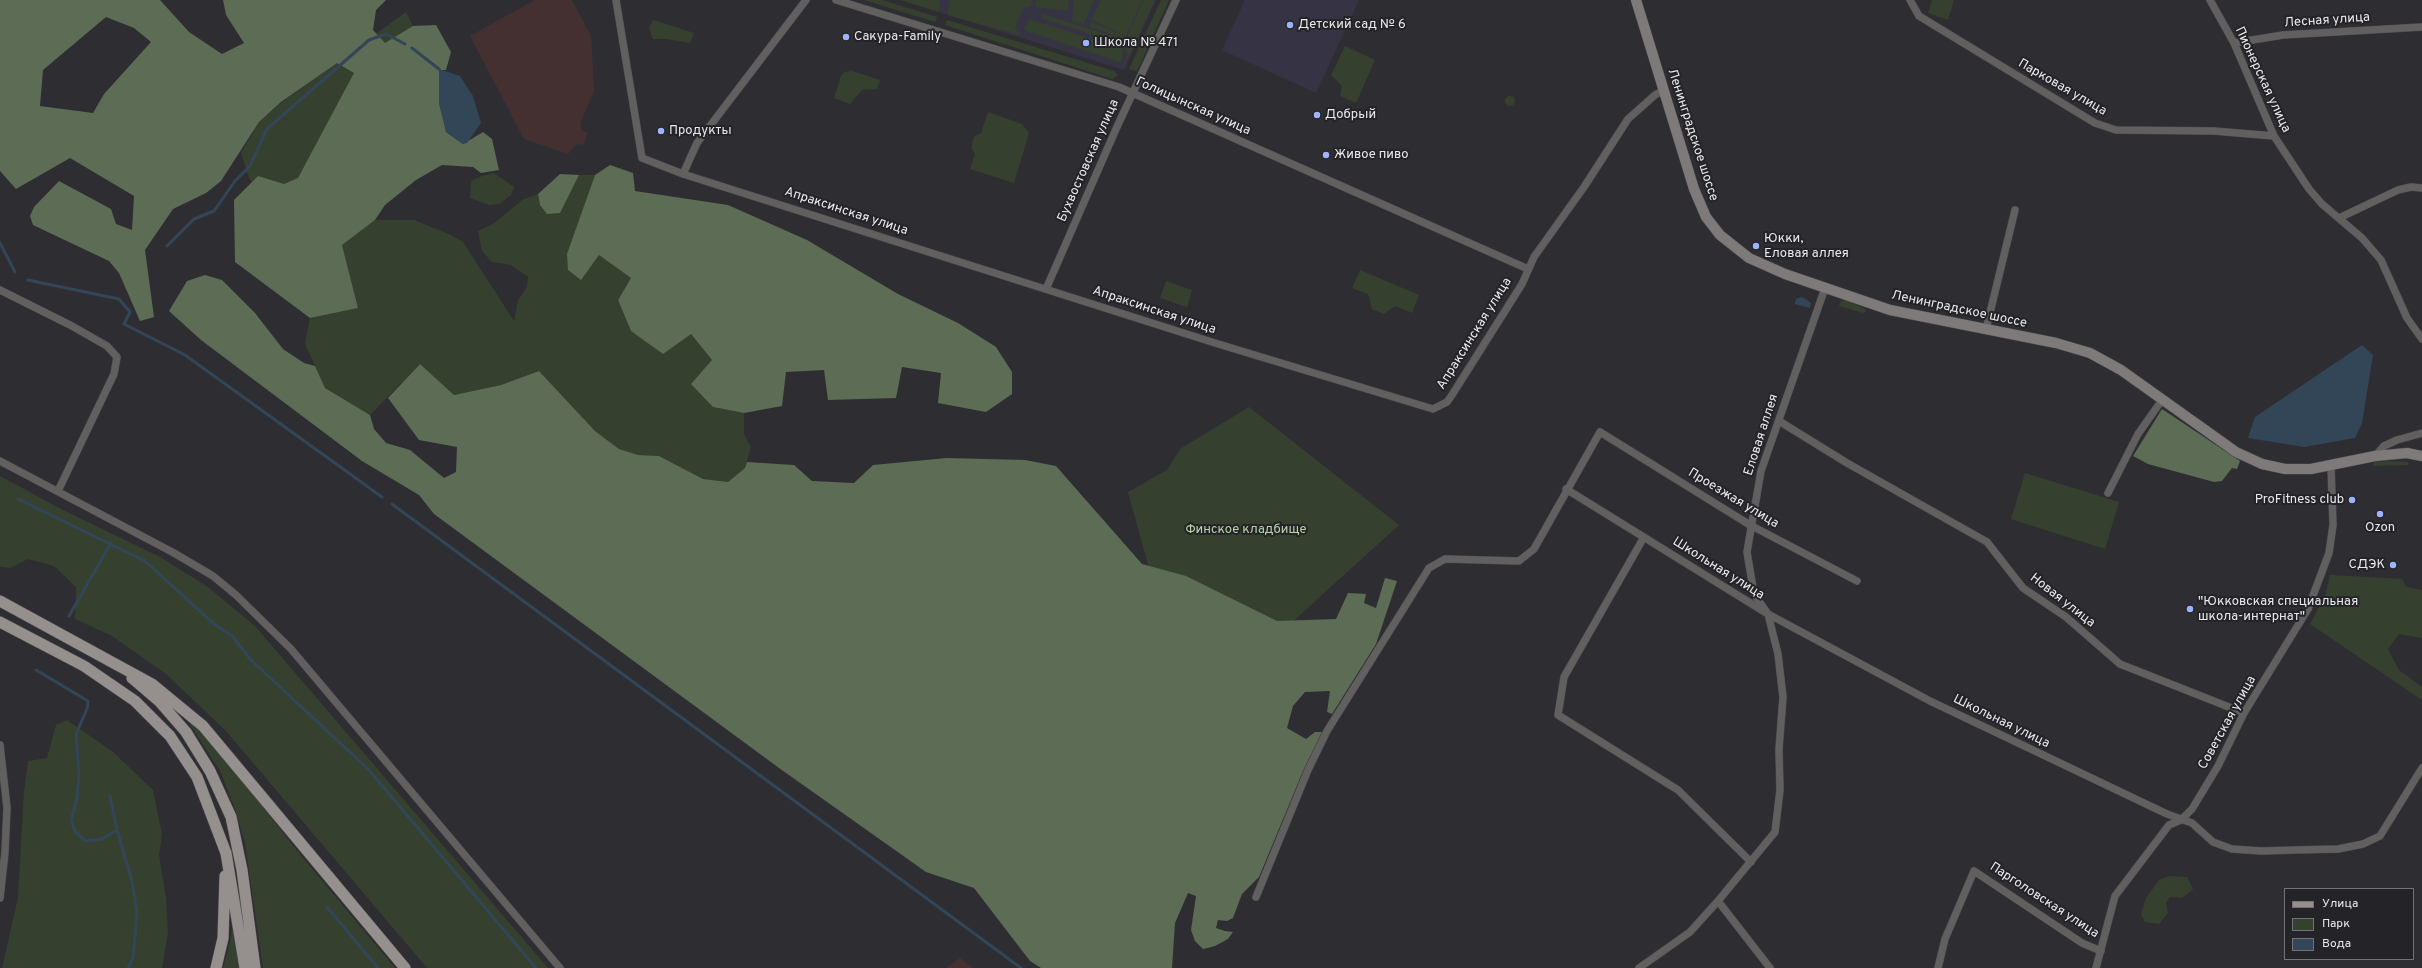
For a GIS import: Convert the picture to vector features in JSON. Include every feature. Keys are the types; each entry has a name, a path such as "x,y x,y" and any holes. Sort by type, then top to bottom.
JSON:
{"main road":[{"name":"Ленинградское шоссе","path":"1636,0 1694,189 1706,217 1720,235 1749,258 1785,274 1896,311 2056,343 2090,353 2121,370 2236,452 2262,464 2285,469 2331,466 2375,456 2408,453 2422,456"},
{"path":"0,602 152,684 203,726 405,968"},
{"path":"0,622 84,666 135,701 170,736 197,777 226,853 245,968"},
{"path":"118,666 159,701 186,732 210,770 230,817 242,870 255,968"},
{"path":"216,968 223,938 226,853"}],"street":[{"name":"Апраксинская улица","path":"616,0 642,158 683,174 1046,289 1433,409 1447,402 1452,395 1522,284 1534,257 1584,187 1628,119 1655,95 1664,90"},
{"path":"683,174 697,142 806,0"},
{"name":"Голицынская улица","path":"836,0 1119,87 1528,269"},
{"name":"Бухвостовская улица","path":"1046,289 1132,93 1176,0"},
{"name":"Парковая улица","path":"1910,0 1919,16 2095,123 2116,130 2214,131 2274,136"},
{"name":"Пионерская улица","path":"2210,0 2234,43 2274,136 2309,189 2362,238 2381,260 2407,318 2422,339"},
{"name":"Лесная улица","path":"2234,43 2283,35 2422,27"},
{"path":"2339,218 2398,190 2411,187 2422,188"},
{"path":"1986,329 2015,210"},
{"name":"Еловая аллея","path":"1768,614 1754,594 1747,552 1750,525 1760,471 1825,288"},
{"path":"0,290 72,326 107,346 117,357 114,374 58,491"},
{"path":"2108,493 2138,434 2162,400"},
{"name":"Новая улица","path":"1779,421 1847,463 1987,542 2023,588 2066,617 2120,664 2244,713"},
{"name":"Проезжая улица","path":"1566,489 1600,432 1750,525 1857,581"},
{"path":"2375,456 2384,446 2397,440 2422,433"},
{"path":"0,461 213,576 264,622 291,649 560,968"},
{"name":"Советская улица","path":"2096,968 2114,896 2169,825 2181,820 2192,810 2218,766 2244,713 2308,609 2329,553 2333,525 2331,466"},
{"path":"1256,897 1308,770 1327,731 1429,568 1445,559 1519,562 1534,549 1566,489"},
{"name":"Школьная улица","path":"1566,489 1768,614 1930,701 2181,820 2192,823 2213,842 2232,849 2261,851 2296,850 2338,848 2363,844 2380,836 2422,768"},
{"path":"1644,538 1564,677 1558,715 1678,790 1751,862"},
{"path":"1639,968 1690,932 1718,901 1775,832 1780,790 1778,749 1784,697 1778,654 1768,614"},
{"path":"0,745 7,808 5,852 0,898"},
{"name":"Парголовская улица","path":"1938,968 1945,940 1974,871 2082,943 2101,951"},
{"path":"1718,901 1770,968"}],"shaded area":[{"path":"535,0 572,0 591,36 594,91 580,124 582,131 588,133 583,145 576,144 568,154 524,139 470,36"},
{"name":"Школа № 471","path":"900,0 1156,0 1124,70"},
{"name":"Детский сад № 6","path":"1245,0 1359,0 1316,93 1222,50"},
{"path":"960,958 973,968 946,968"}],"green space":[{"path":"0,0 160,0 189,32 222,54 244,43 226,15 223,0 386,0 376,10 373,30 385,43 413,26 436,25 451,52 446,70 439,70 446,132 463,144 483,132 492,139 499,170 481,173 473,167 442,165 416,180 385,205 375,220 342,245 358,308 310,318 235,262 234,200 258,176 284,184 298,178 354,73 337,63 281,102 259,122 221,181 206,193 173,209 145,250 154,317 140,321 119,273 109,261 33,225 30,216 34,207 59,181 111,209 116,224 132,230 134,196 70,158 16,189 0,171","holes":["106,17 134,28 151,42 104,94 93,113 40,106 43,70"]},
{"path":"864,0 882,0 937,17 935,22"},
{"path":"900,0 940,0 939,12"},
{"path":"950,0 1032,0 1031,6 1023,8 1015,28 1021,35 947,15"},
{"path":"1036,0 1069,0 1068,11 1035,7"},
{"path":"1074,0 1094,0 1084,24 1072,21"},
{"path":"1101,0 1142,0 1126,36 1091,20"},
{"path":"1143,0 1155,0 1122,68 1128,54 1125,48 1111,43 1114,35 1089,27 1091,22 1127,37"},
{"path":"1161,0 1169,0 1137,71 1129,69"},
{"path":"1932,0 1954,0 1948,20 1928,13"},
{"path":"406,12 413,26 401,35 375,49 354,73 334,113 302,188 258,190 249,178 241,153 259,122 281,103"},
{"path":"1043,14 1112,36 1111,41 1041,18"},
{"path":"1029,19 1123,49 1122,60 1119,62 1026,31 1024,29"},
{"path":"653,20 694,33 690,43 667,39 653,39 649,28"},
{"path":"947,20 1114,71 1118,75 1112,79 945,25"},
{"path":"1345,46 1375,60 1356,103 1340,96 1342,86 1331,75"},
{"path":"852,71 880,80 877,89 862,90 850,104 834,98 841,76 844,72"},
{"path":"1508,96 1512,96 1514,97 1514,105 1508,106 1505,103 1505,99"},
{"path":"988,112 1022,124 1029,133 1014,183 970,169 975,154 972,149 972,142 975,136 981,133"},
{"path":"610,165 633,173 635,191 728,205 807,240 898,294 958,323 996,347 1012,372 1012,394 986,412 938,403 941,373 902,367 896,398 828,400 824,370 786,372 782,406 744,413 713,407 691,384 712,360 691,334 663,354 631,331 618,300 631,278 599,255 581,280 568,270 567,254 595,175"},
{"path":"494,173 514,187 511,195 499,204 489,205 470,198 471,181"},
{"path":"560,174 579,175 560,213 547,214 540,205 538,194"},
{"path":"579,175 595,175 568,254 599,255 631,278 618,300 631,331 691,334 712,360 713,407 744,413 744,434 751,447 745,468 728,482 703,479 659,456 638,455 619,449 595,431 539,371 501,385 454,395 420,364 370,415 325,388 305,344 310,318 358,308 342,245 375,220 414,220 451,235 463,242 514,321 518,300 527,287 528,277 511,265 492,262 482,251 478,231 493,224 522,200 538,194 540,205 559,213"},
{"path":"1360,270 1419,295 1412,313 1395,306 1384,314 1372,309 1368,294 1352,288"},
{"path":"205,275 222,280 255,313 283,349 304,363 315,366 325,388 370,415 374,429 386,443 410,450 444,478 456,472 457,447 419,440 388,398 420,364 454,395 501,385 539,371 595,431 619,449 638,455 659,456 703,479 728,482 745,468 747,462 794,465 812,481 854,483 873,465 947,458 1025,460 1056,466 1142,564 1186,576 1277,621 1336,619 1348,593 1366,594 1364,603 1376,608 1385,578 1397,581 1376,644 1332,714 1327,712 1330,691 1305,692 1293,706 1287,728 1306,739 1315,732 1322,732 1303,771 1259,877 1242,894 1233,918 1227,921 1218,920 1216,928 1233,932 1228,939 1215,946 1203,949 1195,941 1191,930 1196,896 1188,893 1175,923 1172,968 1041,968 1030,961 974,888 926,872 779,768 434,514 419,495 362,461 201,340 169,311 187,281"},
{"path":"1166,281 1192,290 1187,307 1160,298"},
{"path":"1846,300 1865,309 1866,312 1863,313 1839,306 1841,301"},
{"name":"Финское кладбище","path":"1249,407 1399,525 1235,674 1155,590 1128,492 1167,470 1180,449"},
{"path":"2162,409 2240,461 2237,469 2232,468 2222,481 2214,482 2148,464 2133,456"},
{"path":"2374,462 2408,462 2408,465 2373,466"},
{"path":"2025,473 2119,502 2105,549 2011,519"},
{"path":"0,476 61,509 160,557 208,587 255,626 548,968 427,968 226,731 166,674 112,636 75,619 76,587 54,566 28,559 10,568 0,567"},
{"path":"2330,575 2402,579 2406,587 2422,590 2422,638 2399,634 2388,649 2399,670 2422,687 2422,700 2310,624 2325,596"},
{"path":"184,715 221,754 299,853 395,968 263,968 245,843 234,806 220,771"},
{"path":"67,720 113,752 153,790 162,834 159,855 166,898 168,932 162,968 2,968 18,898 24,791 28,761 47,758 56,725"},
{"path":"2170,876 2187,877 2193,889 2182,898 2170,897 2166,903 2168,913 2159,924 2145,922 2141,914 2146,898 2159,880"},
{"path":"233,928 239,968 223,968 229,947"}],"water":[{"path":"439,69 460,76 473,96 481,123 467,143 463,144 446,132 439,104"},
{"path":"1802,297 1811,303 1810,308 1795,304 1796,299"},
{"path":"2362,345 2373,355 2362,423 2355,438 2304,447 2248,438 2255,417"}],"waterway":[{"path":"167,246 194,219 214,211 235,181 250,166 267,129 369,40 386,34 405,44"},
{"path":"412,48 439,69"},
{"path":"0,243 15,272"},
{"path":"28,280 119,299 130,312 124,324 185,355 382,497"},
{"path":"18,499 145,561 213,623 233,637 251,660 368,769 536,968"},
{"path":"392,504 1021,968"},
{"path":"69,616 111,543"},
{"path":"36,670 88,701 87,709 76,734 79,774 77,798 71,821 75,831 85,841 102,839 117,830 132,881 137,914 133,958 128,968"},
{"path":"110,796 117,830"},
{"path":"327,907 378,968"}],"place":[{"name":"Детский сад № 6","path":"1290,25"},
{"name":"Сакура-Family","path":"846,37"},
{"name":"Школа № 471","path":"1086,43"},
{"name":"Добрый","path":"1317,115"},
{"name":"Продукты","path":"661,131"},
{"name":"Живое пиво","path":"1326,155"},
{"name":"Юкки, Еловая аллея","path":"1756,246"},
{"name":"ProFitness club","path":"2352,500"},
{"name":"Ozon","path":"2380,514"},
{"name":"СДЭК","path":"2393,565"},
{"name":"\"Юкковская специальная школа-интернат\"","path":"2190,609"}]}
